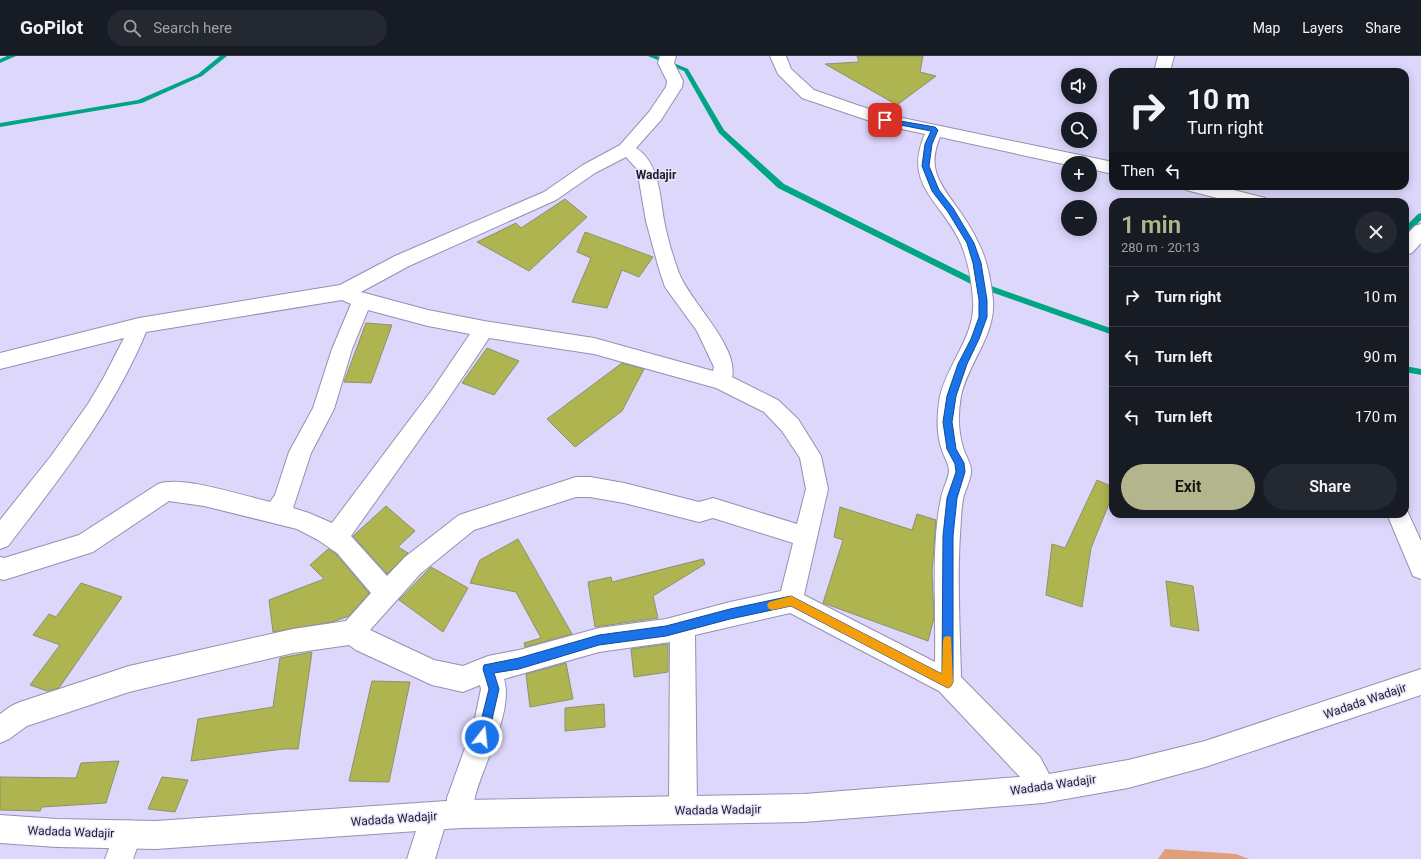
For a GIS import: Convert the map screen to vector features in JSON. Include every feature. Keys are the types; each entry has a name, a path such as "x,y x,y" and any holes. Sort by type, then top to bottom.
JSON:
{"street":[{"path":"275,513 285,500 300,452 322,409 342,349 353,297 402,261 550,196 589,169 626,149 655,116 674,87 675,81 666,63 668,56"},
{"path":"778,56 784,71 808,94 885,120 1061,157"},
{"path":"1163,68 1166,56"},
{"path":"935,130 929,144 926,166 931,184 950,210 970,243 977,263 983,300 983,317 975,339 962,364 951,396 948,422 952,449 959,463 960,472 952,498 948,536 948,682"},
{"path":"626,149 634,154 645,168 653,204 654,222 668,269 676,288 705,327 719,356 724,367 721,381"},
{"path":"1097,165 1109,167"},
{"path":"1209,190 1243,198"},
{"path":"1409,243 1417,232"},
{"path":"0,361 139,326 236,309 353,297 428,318 484,329 594,346 721,381 770,406 790,426 810,456 817,489 791,601"},
{"path":"0,538 88,423 132,344 139,326"},
{"path":"333,537 345,526 359,507 439,396 484,329"},
{"path":"0,730 20,715 129,679 293,641 352,632 413,565 467,522 576,487 590,487 624,493 699,512 713,508 806,537"},
{"path":"0,568 4,569 85,544 166,491 204,496 301,520 345,545 387,593"},
{"path":"1400,518 1421,568"},
{"path":"352,632 365,640 432,672 463,679 488,669 519,663 599,640 666,631 791,601 948,682 1030,767 1043,790"},
{"path":"683,626 683,810"},
{"path":"461,814 461,798 487,723 494,689 488,669"},
{"name":"Wadada Wadajir","path":"0,829 57,833 124,847 156,835 461,814 804,808 1043,790 1128,774 1205,754 1421,682"},
{"path":"421,859 434,816"}],"shaded area":[{"path":"1165,849 1236,854 1249,859 1158,859"}],"building":[{"path":"857,56 923,56 920,72 936,76 897,105 825,64 859,62"},
{"path":"565,199 587,217 529,271 477,242 516,223 521,228"},
{"path":"585,232 653,257 639,277 622,270 607,308 572,302 591,258 577,252"},
{"path":"366,323 392,325 371,383 344,382"},
{"path":"487,348 519,361 494,395 462,383"},
{"path":"622,363 644,369 622,411 575,447 547,419"},
{"path":"1097,480 1109,485 1109,504 1091,548 1082,607 1046,595 1052,544 1065,548"},
{"path":"386,506 415,531 398,547 408,553 387,574 353,536"},
{"path":"840,507 912,530 917,514 936,520 932,573 934,618 928,641 823,603 843,540 834,537"},
{"path":"518,539 572,634 525,647 524,643 541,638 516,592 470,583 480,560"},
{"path":"328,549 336,554 369,593 349,616 332,622 273,632 269,600 324,579 310,565"},
{"path":"703,559 705,564 653,596 658,618 595,627 588,582 611,577 612,582"},
{"path":"431,567 468,588 443,632 399,600"},
{"path":"1166,581 1193,586 1199,631 1171,626"},
{"path":"81,583 122,597 59,688 47,691 30,685 60,645 33,635 49,614 56,617"},
{"path":"668,644 668,672 634,677 631,649"},
{"path":"312,652 298,749 283,749 191,761 198,719 273,707 280,658"},
{"path":"566,663 573,699 530,707 526,674"},
{"path":"372,681 410,682 389,782 349,781"},
{"path":"604,704 605,727 565,731 565,708"},
{"path":"119,761 106,803 42,807 40,811 0,810 0,777 76,778 81,763"},
{"path":"162,777 188,780 175,812 148,809"}],"waterway":[{"path":"0,61 13,56"},
{"path":"0,125 140,102 200,75 224,56"},
{"path":"651,56 686,70 721,131 781,186 980,285 1109,331"},
{"path":"1409,228 1421,216"},
{"path":"1409,370 1421,372"}],"slow traffic":[{"path":"772,605 791,601 948,682 948,641"}],"district":[{"name":"Wadajir","path":"656,175"}],"route":[{"path":"482,737 487,723 494,689 488,669 519,663 599,640 666,631 730,614 791,601 948,682 948,536 952,498 960,472 959,463 952,449 948,422 951,396 962,364 975,339 983,317 983,300 977,263 970,243 963,229 931,184 926,166 929,144 935,130 885,120"}]}
